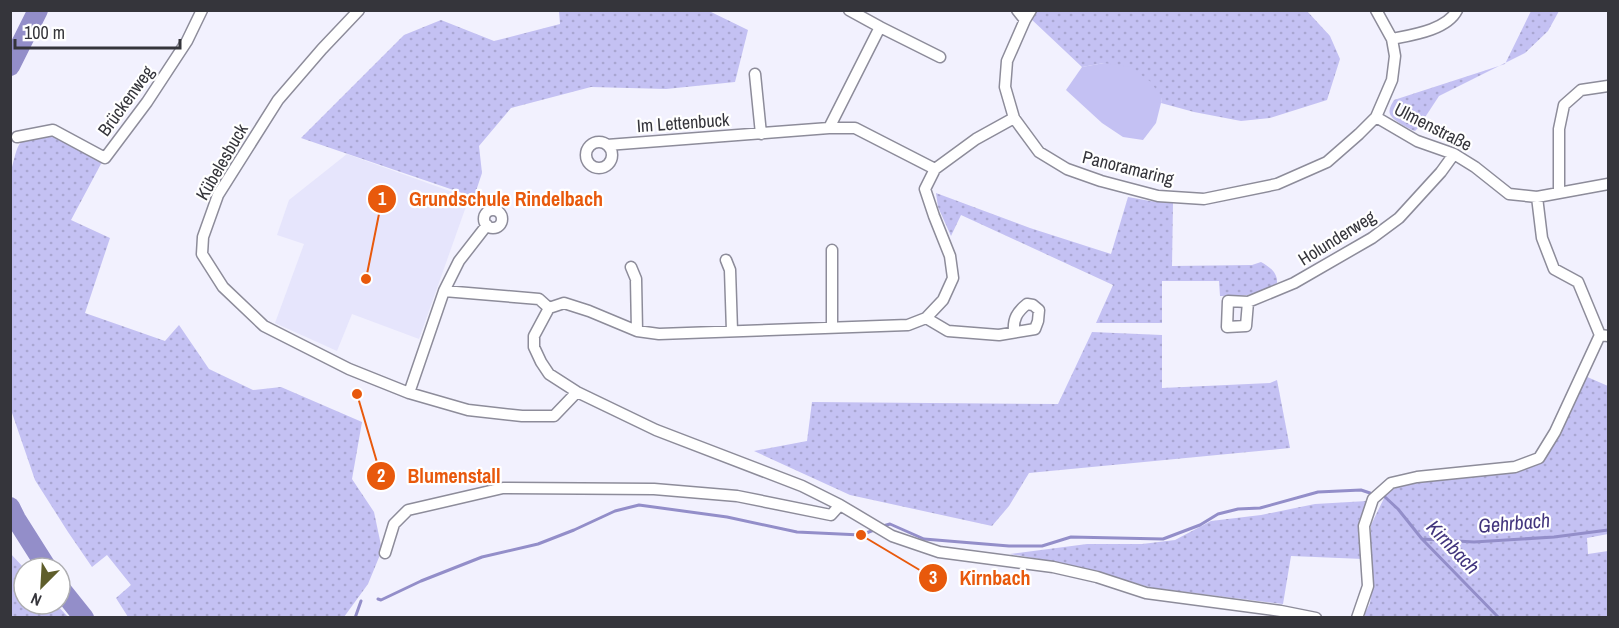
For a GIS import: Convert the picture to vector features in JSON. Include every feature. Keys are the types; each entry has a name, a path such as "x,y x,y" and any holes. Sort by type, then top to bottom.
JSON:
{"street":[{"name":"Brückenweg","path":"17,137 54,130 105,158 153,94 187,41 202,10"},
{"name":"Kübelesbuck","path":"359,10 278,100 218,195 203,237 202,254 223,287 264,326 349,369 410,393 468,410 522,416 554,416 577,392"},
{"path":"849,10 940,57"},
{"path":"1017,10 1028,15"},
{"name":"Panoramaring","path":"1028,15 1007,61 1005,87 1014,118 1038,152 1067,169 1101,181 1158,196 1204,199 1277,184 1327,162 1376,117 1392,80 1395,56 1392,39 1376,10"},
{"path":"1392,39 1426,32 1454,17 1457,10"},
{"path":"829,128 880,27"},
{"path":"756,74 761,134"},
{"path":"1559,192 1559,129 1564,105 1581,90 1608,86"},
{"name":"Ulmenstraße","path":"1376,117 1416,141 1454,154 1475,167 1509,194 1537,197 1608,184"},
{"path":"1014,118 976,139 934,169 926,189 950,256 953,278 943,300 926,318 908,325 659,334 637,331 564,303 549,308 534,336 534,348 549,374 577,392 656,430 802,486 840,505 892,536 939,552 1053,567 1097,577 1146,593 1281,610 1316,618"},
{"name":"Im Lettenbuck","path":"608,145 855,128 934,169"},
{"name":"Holunderweg","path":"1248,302 1294,284 1372,238 1399,218 1441,172 1454,154"},
{"path":"1357,618 1368,586 1364,526 1373,499 1391,483 1417,477 1515,467 1539,458 1555,432 1604,335 1578,282 1554,269 1542,238 1537,197"},
{"path":"410,393 444,291 459,261 487,225"},
{"path":"832,250 832,328"},
{"path":"726,260 730,270 732,332"},
{"path":"632,267 636,279 637,331"},
{"path":"444,291 539,299 549,308"},
{"path":"926,318 948,331 999,334 1014,332"},
{"path":"385,552 394,524 408,510 503,488 654,489 738,496 831,515 840,505"}],"shaded area":[{"path":"1036,10 1307,11 1330,36 1340,59 1327,100 1270,118 1241,121 1161,103 1162,99 1104,63 1082,67 1030,18"},
{"path":"559,11 709,11 748,30 735,82 666,89 591,87 511,108 479,146 482,173 474,197 301,138 404,35 441,20 494,41 560,24"},
{"path":"1531,11 1559,11 1548,31 1525,53 1506,63"},
{"path":"1104,63 1130,67 1151,82 1162,99 1156,123 1143,140 1123,137 1102,123 1066,90 1082,67"},
{"path":"1499,66 1439,96 1415,131 1397,121 1390,114 1394,100"},
{"path":"52,135 102,162 71,220 110,238 85,313 165,341 179,325 209,369 253,390 281,387 362,422 352,479 374,512 382,550 368,584 344,617 128,617 116,598 131,585 107,555 92,567 35,480 11,410 11,172 21,142"},
{"path":"347,154 469,198 419,339 352,314 337,351 275,323 304,244 277,235 289,200"},
{"path":"936,193 1030,228 1111,254 1128,197 1173,203 1172,266 1252,265 1261,262 1273,271 1277,283 1250,295 1220,296 1219,281 1162,281 1162,323 1096,323 1113,285 961,215 951,236 938,207"},
{"path":"1092,332 1162,335 1162,388 1270,383 1277,380 1290,448 1029,473 1009,506 992,526 850,495 754,451 807,441 812,402 1058,404"},
{"path":"1585,376 1608,386 1608,534 1587,538 1588,554 1608,551 1608,617 1365,618 1373,582 1371,525 1387,492 1403,485 1524,469 1546,458"},
{"path":"1367,501 1359,521 1363,559 1291,556 1283,604 1153,588 1062,563 1010,554 1087,544 1142,544 1175,540 1211,521 1261,515 1315,504"},
{"path":"10,553 13,556 12,616 68,617 11,617"}],"waterway":[{"path":"10,66 38,10"},
{"name":"Kirnbach","path":"883,526 890,524 924,539 1009,546 1042,546 1071,537 1163,539 1200,525 1218,514 1238,509 1260,508 1318,492 1361,490 1370,493"},
{"name":"Kirnbach","path":"1385,497 1398,509 1422,539 1499,618"},
{"name":"Kirnbach","path":"378,599 381,600 421,581 482,557 538,544 615,511 639,505 727,517 797,532 861,535 874,530"},
{"path":"10,507 39,556"},
{"name":"Gehrbach","path":"1422,539 1474,542 1554,537 1608,530"},
{"name":"Kirnbach","path":"355,618 361,601"},
{"path":"72,603 84,618"}],"place":[{"name":"Grundschule Rindelbach","path":"366,279"},
{"name":"Blumenstall","path":"357,394"},
{"name":"Kirnbach","path":"861,535"}]}
